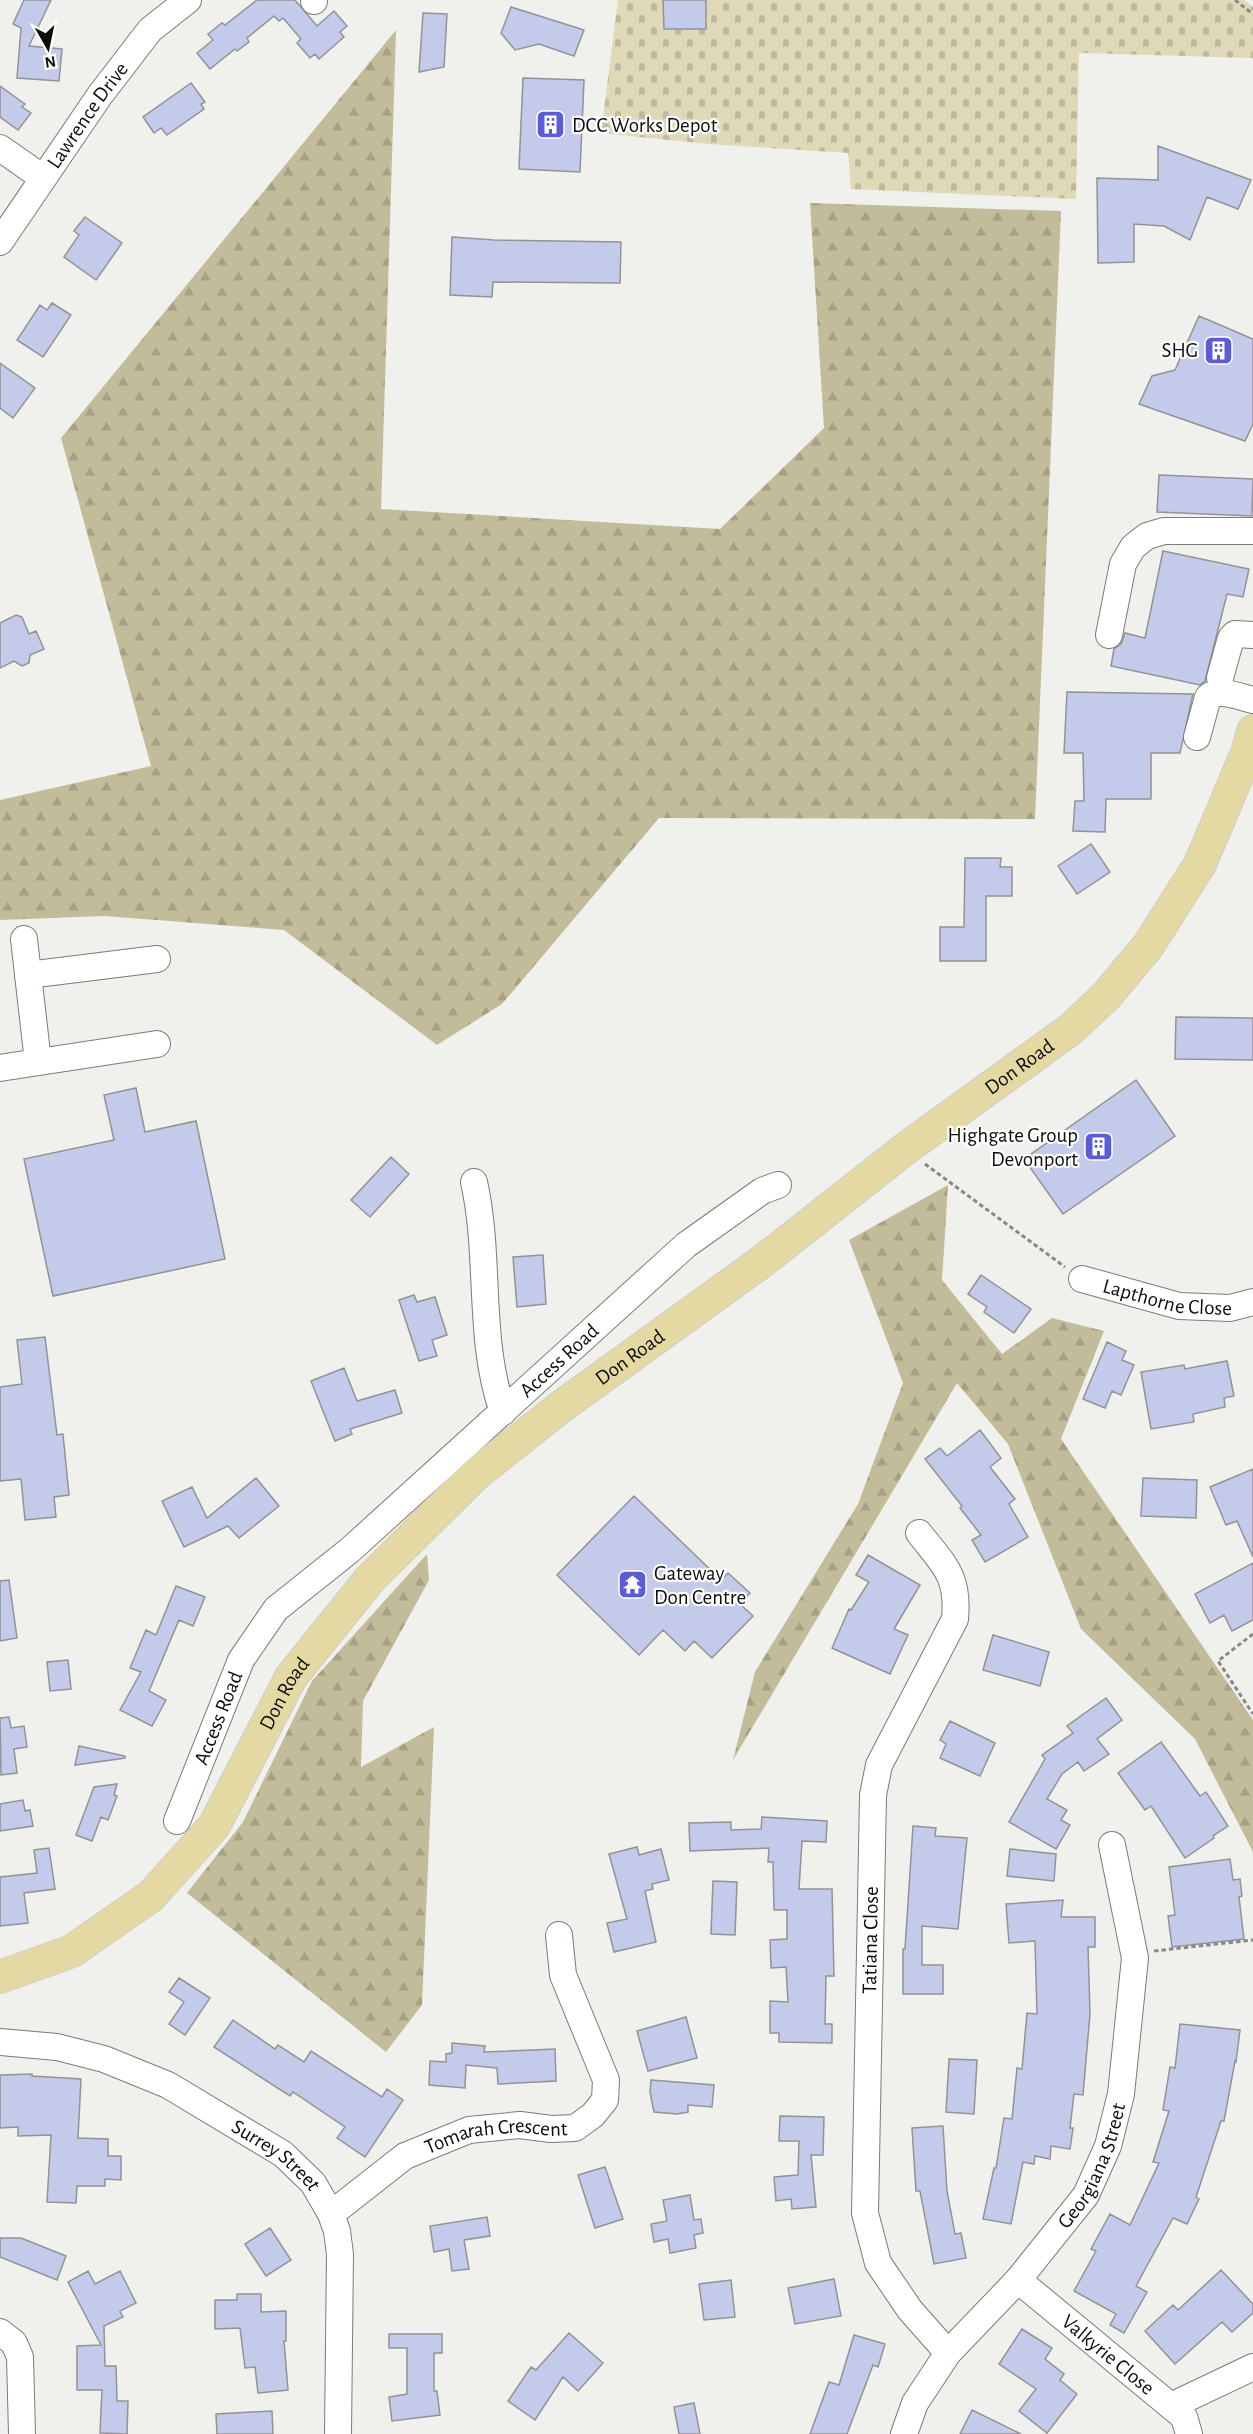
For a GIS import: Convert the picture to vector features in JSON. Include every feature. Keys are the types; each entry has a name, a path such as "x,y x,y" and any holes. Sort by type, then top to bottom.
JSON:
{"main road":[{"name":"Don Road","path":"0,1977 72,1951 151,1896 214,1826 291,1677 370,1579 477,1474 562,1406 764,1260 905,1149 1071,1029 1106,996 1148,946 1200,864 1247,753 1253,731"}],"street":[{"name":"Lawrence Drive","path":"0,242 100,95 150,30 188,0"},
{"path":"0,148 43,178"},
{"path":"1109,635 1123,564 1133,547 1147,536 1164,531 1253,531"},
{"path":"1220,678 1231,638 1235,634 1253,635"},
{"path":"1197,737 1208,697 1212,693 1253,700"},
{"path":"24,939 38,1062"},
{"path":"28,975 157,959"},
{"path":"0,1068 157,1044"},
{"path":"474,1182 483,1237 491,1369 503,1412"},
{"name":"Access Road","path":"177,1821 241,1660 276,1609 350,1550 686,1245 762,1191 778,1185"},
{"name":"Lapthorne Close","path":"1082,1279 1179,1306 1230,1308 1253,1302"},
{"name":"Tatiana Close","path":"919,1533 950,1572 957,1597 955,1618 879,1765 873,1795 865,2213 878,2263 909,2310 948,2353"},
{"path":"350,1550 370,1579"},
{"name":"Georgiana Street","path":"904,2434 915,2403 948,2353 1018,2280 1086,2195 1108,2146 1121,2094 1134,1953 1112,1845"},
{"name":"Tomarah Crescent","path":"331,2214 405,2156 469,2130 520,2125 551,2129 575,2128 593,2115 605,2100 606,2080 563,1975 559,1935"},
{"name":"Surrey Street","path":"0,2042 57,2047 104,2059 168,2085 283,2154 313,2183 338,2231 340,2254 338,2434"},
{"name":"Valkyrie Close","path":"1018,2280 1184,2417 1189,2434"},
{"path":"0,2332 14,2343 20,2357 22,2434"},
{"path":"1171,2406 1253,2367"}],"path":[{"path":"1235,0 1253,14"},
{"path":"905,1149 1082,1279"},
{"path":"1253,1634 1218,1661 1253,1714"},
{"path":"1134,1953 1253,1940"}],"green space":[{"path":"618,0 1244,0 1253,7 1253,58 1079,53 1076,199 851,189 848,153 708,144 601,133"},
{"path":"396,30 381,509 720,529 824,428 810,203 1061,211 1035,819 659,818 502,1004 437,1045 284,930 104,916 0,920 0,800 151,766 61,438"},
{"path":"948,1185 942,1280 1002,1354 1052,1318 1104,1331 1061,1439 1253,1720 1253,1852 1195,1739 1081,1629 1008,1444 957,1383 733,1760 755,1672 858,1504 903,1383 849,1240"},
{"path":"427,1554 429,1580 363,1701 361,1767 434,1727 422,2005 386,2052 187,1893 243,1822 312,1681"}],"building":[{"path":"24,0 51,0 29,46 62,49 59,81 17,78 21,28 13,24"},
{"path":"257,0 295,0 317,26 334,11 347,26 340,32 344,37 319,59 315,54 310,58 297,43 301,39 283,18 279,21 274,16 247,38 249,42 237,51 235,49 210,69 197,53 213,40 208,34 222,23 225,25"},
{"path":"663,0 706,0 706,29 664,29"},
{"path":"511,7 584,30 574,56 539,44 515,50 501,33"},
{"path":"423,13 447,14 444,67 419,72"},
{"name":"DCC Works Depot","path":"523,78 584,80 580,172 519,169"},
{"path":"191,83 205,102 201,104 204,109 167,135 161,128 154,133 143,117"},
{"path":"0,86 25,104 22,107 31,113 18,130 0,117"},
{"path":"1158,146 1251,180 1238,209 1207,197 1190,240 1164,226 1134,224 1134,262 1098,263 1097,178 1158,180"},
{"path":"85,217 122,243 96,280 64,257 79,235 74,231"},
{"path":"452,237 621,242 620,283 493,282 492,297 450,295"},
{"path":"52,303 71,315 43,357 17,340 40,305 47,310"},
{"path":"1199,316 1253,339 1253,424 1245,441 1139,404 1152,376 1175,370"},
{"path":"0,363 35,388 13,418 0,408"},
{"path":"1159,475 1253,479 1252,516 1157,512"},
{"path":"1163,551 1249,569 1243,597 1227,594 1205,681 1200,685 1111,666 1114,649 1121,644 1125,633 1145,638"},
{"path":"16,615 22,617 29,634 36,631 44,649 30,655 29,663 22,666 14,661 0,668 0,623"},
{"path":"1067,692 1193,694 1180,753 1151,753 1151,799 1106,799 1105,832 1073,831 1075,801 1084,801 1083,753 1064,753"},
{"path":"1091,844 1110,872 1077,894 1058,866"},
{"path":"965,858 1001,858 1000,867 1012,867 1012,896 986,896 986,961 940,961 940,927 964,927"},
{"path":"1176,1017 1253,1018 1253,1060 1175,1059"},
{"name":"Highgate Group Devonport","path":"1136,1080 1175,1136 1063,1214 1024,1159"},
{"path":"136,1088 145,1132 196,1121 225,1259 53,1296 24,1159 114,1140 104,1095"},
{"path":"391,1157 409,1174 370,1217 351,1200"},
{"path":"543,1255 546,1304 517,1307 513,1257"},
{"path":"981,1275 1031,1309 1014,1333 984,1312 987,1307 968,1294"},
{"path":"414,1295 417,1302 435,1297 447,1335 432,1340 437,1356 419,1361 399,1300"},
{"path":"45,1337 57,1435 63,1434 69,1495 54,1497 56,1517 25,1520 21,1479 0,1481 0,1387 22,1384 17,1340"},
{"path":"1107,1342 1126,1351 1122,1360 1134,1365 1121,1395 1112,1391 1105,1408 1083,1399"},
{"path":"1227,1361 1234,1396 1224,1398 1225,1407 1193,1414 1194,1422 1151,1429 1141,1372 1184,1365 1185,1369"},
{"path":"344,1368 357,1401 395,1390 402,1413 350,1429 352,1434 335,1441 311,1381"},
{"path":"980,1430 1001,1458 990,1467 1015,1499 1009,1504 1028,1537 985,1562 972,1540 981,1535 960,1508 962,1506 925,1459 940,1448 947,1456"},
{"path":"1253,1469 1253,1557 1237,1521 1226,1525 1210,1487"},
{"path":"256,1478 279,1506 239,1538 228,1526 184,1547 162,1501 192,1487 207,1518"},
{"path":"1143,1478 1197,1480 1196,1518 1141,1516"},
{"path":"634,1496 721,1580 728,1573 750,1593 740,1604 753,1616 712,1658 694,1641 685,1651 663,1630 639,1655 557,1575"},
{"path":"868,1555 920,1585 894,1629 908,1635 890,1674 832,1648 849,1609 851,1610 869,1582 856,1575"},
{"path":"1253,1563 1253,1620 1232,1631 1224,1615 1210,1623 1195,1594"},
{"path":"9,1580 17,1638 0,1641 0,1581"},
{"path":"176,1586 205,1597 193,1626 179,1620 149,1691 166,1700 152,1726 120,1710 141,1672 130,1668 146,1630 156,1635"},
{"path":"993,1635 1049,1652 1040,1686 983,1670"},
{"path":"68,1660 71,1689 50,1691 47,1662"},
{"path":"1106,1698 1122,1720 1097,1739 1109,1754 1084,1771 1078,1762 1062,1774 1047,1799 1067,1810 1061,1820 1070,1825 1056,1849 1009,1822 1045,1759 1042,1755 1073,1733 1067,1726"},
{"path":"9,1717 11,1728 24,1726 27,1747 14,1749 17,1773 1,1775 0,1718"},
{"path":"950,1721 995,1743 980,1776 940,1758 946,1744 940,1740"},
{"path":"1161,1742 1200,1796 1206,1792 1228,1826 1185,1858 1151,1806 1145,1810 1118,1773"},
{"path":"79,1746 125,1756 125,1758 75,1765"},
{"path":"117,1784 114,1795 117,1796 108,1820 101,1817 92,1841 76,1835 94,1787"},
{"path":"23,1800 25,1811 30,1810 33,1826 0,1831 0,1804"},
{"path":"762,1817 827,1821 826,1842 802,1841 799,1889 832,1889 834,1976 826,1976 825,2024 832,2024 832,2043 779,2042 779,2033 770,2033 770,2001 788,2002 786,1967 771,1968 770,1940 787,1939 787,1910 774,1910 773,1862 768,1862 769,1848 690,1851 689,1823 731,1822 731,1830 761,1829"},
{"path":"913,1826 936,1828 935,1836 967,1838 958,1929 922,1926 922,1965 943,1965 943,1994 903,1994 903,1949 905,1949"},
{"path":"637,1847 639,1855 661,1849 669,1880 652,1884 653,1889 645,1891 656,1942 614,1952 607,1923 627,1919 609,1854"},
{"path":"49,1848 55,1889 24,1893 28,1923 0,1926 0,1877 37,1873 34,1850"},
{"path":"1010,1849 1056,1854 1054,1881 1007,1876"},
{"path":"1230,1859 1233,1880 1240,1879 1242,1896 1239,1897 1244,1939 1172,1947 1168,1916 1175,1915 1169,1867"},
{"path":"713,1881 737,1882 735,1935 711,1934"},
{"path":"1063,1900 1061,1917 1095,1917 1095,1947 1088,1947 1090,2014 1083,2095 1074,2094 1070,2149 1051,2146 1050,2159 1035,2156 1034,2164 1023,2162 1011,2224 983,2219 994,2168 996,2168 1004,2118 1012,2119 1017,2068 1022,2069 1027,2013 1037,2014 1035,1941 1009,1943 1006,1904"},
{"path":"179,1978 210,1998 185,2035 169,2024 184,2002 169,1992"},
{"path":"686,2017 697,2058 648,2071 637,2031"},
{"path":"233,2020 275,2049 278,2045 304,2062 311,2051 382,2097 387,2089 403,2100 365,2157 337,2138 345,2127 293,2092 290,2096 214,2047"},
{"path":"1180,2024 1240,2030 1236,2062 1224,2121 1221,2121 1196,2197 1199,2199 1187,2224 1173,2218 1136,2286 1147,2292 1124,2333 1110,2325 1116,2314 1074,2291 1096,2251 1091,2249 1110,2214 1130,2225 1159,2163 1153,2162 1169,2111 1163,2110 1170,2067 1175,2068"},
{"path":"452,2043 485,2046 484,2052 555,2049 556,2081 498,2084 497,2068 466,2065 465,2088 429,2085 430,2061 446,2062 446,2054 452,2053"},
{"path":"949,2059 977,2060 974,2114 946,2112"},
{"path":"32,2074 32,2076 81,2079 78,2138 108,2139 108,2156 121,2156 121,2180 105,2179 105,2186 77,2186 76,2203 47,2202 51,2135 18,2136 18,2127 0,2128 0,2075"},
{"path":"651,2080 714,2085 712,2107 688,2105 688,2112 677,2114 654,2112 650,2092"},
{"path":"780,2116 824,2117 823,2155 811,2155 816,2207 792,2209 791,2199 776,2201 774,2177 798,2175 799,2141 779,2141"},
{"path":"943,2126 947,2191 955,2234 961,2233 966,2258 934,2264 920,2191 916,2191 912,2128"},
{"path":"605,2167 623,2219 595,2228 578,2175"},
{"path":"690,2195 694,2220 701,2219 703,2233 694,2235 696,2248 670,2253 668,2239 654,2242 651,2224 667,2221 663,2200"},
{"path":"487,2217 490,2236 464,2240 469,2269 452,2271 449,2249 434,2252 430,2226"},
{"path":"270,2228 291,2260 266,2276 245,2244"},
{"path":"0,2238 21,2238 66,2256 57,2280 0,2257"},
{"path":"1221,2270 1253,2304 1253,2313 1232,2332 1222,2322 1175,2364 1145,2331 1173,2305 1178,2310"},
{"path":"88,2271 95,2284 120,2271 136,2303 120,2311 123,2317 104,2326 105,2366 116,2366 117,2401 128,2401 127,2434 100,2433 102,2390 77,2390 77,2346 101,2345 68,2282"},
{"path":"834,2279 841,2316 795,2324 788,2288"},
{"path":"731,2280 735,2317 704,2320 699,2284"},
{"path":"237,2294 261,2294 261,2312 286,2311 286,2341 284,2341 288,2390 258,2393 255,2367 245,2368 240,2328 215,2329 215,2300 237,2300"},
{"path":"1022,2329 1052,2348 1045,2359 1064,2374 1060,2380 1077,2394 1047,2433 1019,2411 1036,2389 999,2364"},
{"path":"569,2333 603,2363 578,2391 563,2377 535,2420 508,2401 531,2367 536,2370"},
{"path":"389,2334 442,2334 442,2353 434,2353 434,2391 437,2391 440,2415 392,2421 389,2397 407,2394 407,2348 389,2348"},
{"path":"854,2335 885,2344 878,2367 873,2365 847,2434 810,2434 829,2382 839,2385"},
{"path":"694,2403 700,2434 679,2434 674,2407"},
{"path":"972,2410 1021,2434 960,2434"},
{"path":"272,2411 273,2434 217,2434 216,2414"}],"place":[{"name":"DCC Works Depot","path":"551,125"},
{"name":"SHG","path":"1219,350"},
{"name":"Highgate Group Devonport","path":"1099,1147"},
{"name":"Gateway Don Centre","path":"633,1585"}]}
